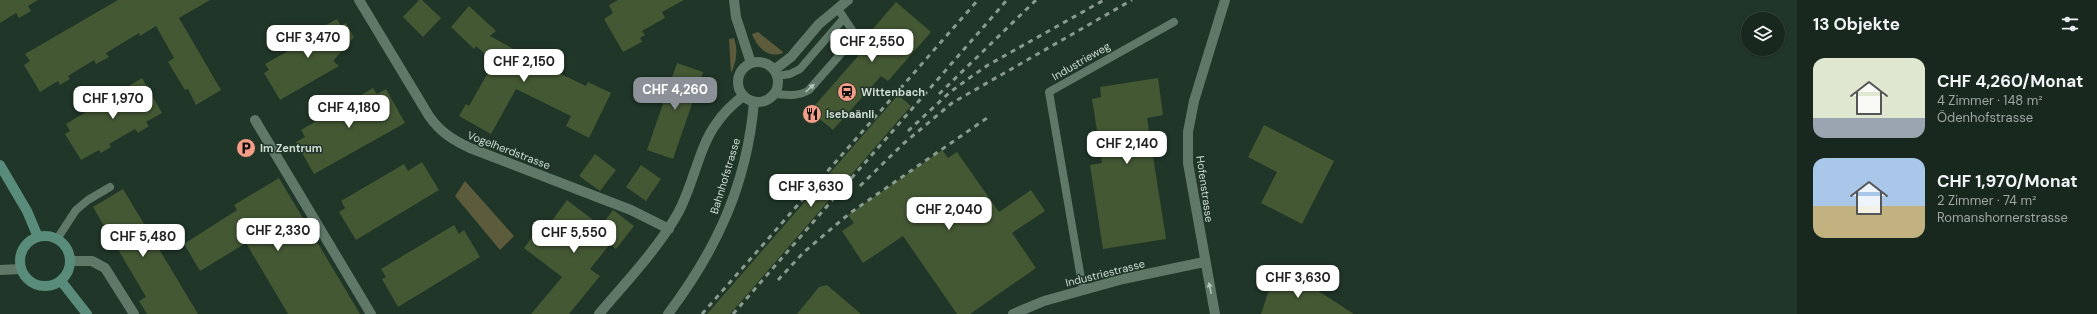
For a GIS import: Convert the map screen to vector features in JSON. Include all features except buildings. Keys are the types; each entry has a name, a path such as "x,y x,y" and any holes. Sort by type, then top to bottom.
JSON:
{"main road":[{"path":"0,165 27,211 38,237"},
{"path":"45,236 57,239 67,248 70,261 68,272 61,281 50,286 38,285 28,279 21,269 21,256 23,249 27,244 38,237 45,236"},
{"path":"61,281 87,314"}],"street":[{"name":"Vogelherdstrasse","path":"359,0 430,116 441,131 454,141 632,210 669,229"},
{"path":"734,0 736,17 750,63"},
{"path":"776,73 819,24 848,0"},
{"name":"Hofenstrasse","path":"1215,314 1204,262 1188,163 1188,132 1194,101 1225,0"},
{"path":"764,62 776,73 778,82 774,94 765,101 754,102 743,96 738,86 738,80 742,70 750,63 764,62"},
{"path":"599,314 669,229 686,200 708,137 725,112 743,96"},
{"name":"Bahnhofstrasse","path":"668,314 690,285 712,249 731,207 751,134 754,102"},
{"path":"255,120 371,314"},
{"path":"70,261 92,261 105,268 134,314"},
{"name":"Industriestrasse","path":"1013,314 1029,306 1123,279 1204,262"},
{"path":"0,270 21,269"}],"lane":[{"path":"774,94 793,96 804,93 814,85 852,41 852,30 838,9"},
{"path":"776,73 790,74 800,69 844,18"},
{"name":"Industrieweg","path":"1083,290 1049,92 1174,22"},
{"path":"57,239 76,210 88,200 110,187"}],"green space":[{"path":"758,32 783,53 773,54 764,51 754,39 752,34"},
{"path":"734,38 736,56 735,64 731,73 729,39"},
{"path":"465,181 514,236 500,250 455,196"}],"railway":[{"path":"702,314 978,0"},
{"path":"733,314 1007,0"},
{"path":"939,94 1036,0"},
{"path":"908,131 949,93 988,65 1104,0"},
{"path":"860,186 903,144 952,103 1132,0"},
{"path":"778,280 804,252 850,213 987,118"}],"place":[{"name":"Wittenbach","path":"847,92"},
{"name":"Isebaänli","path":"812,114"},
{"name":"Im Zentrum","path":"246,148"}]}
